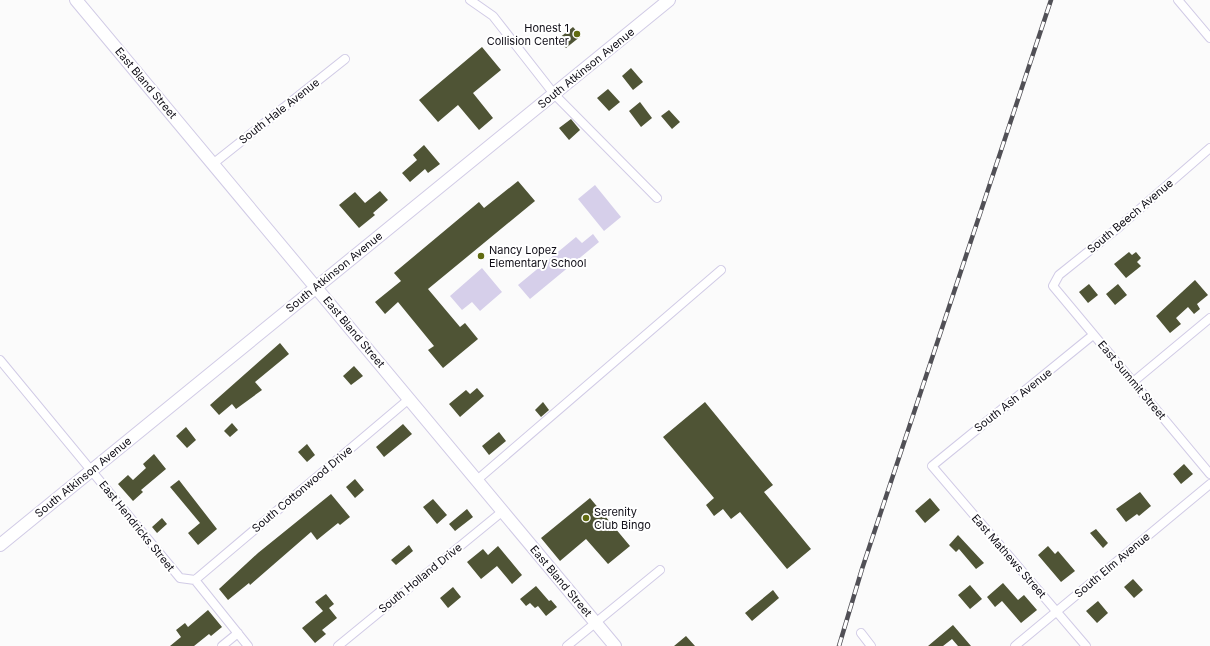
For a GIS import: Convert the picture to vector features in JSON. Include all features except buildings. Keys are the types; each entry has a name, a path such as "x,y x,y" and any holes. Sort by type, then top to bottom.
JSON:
{"main road":[{"name":"East Bland Street","path":"76,0 214,163 614,646"},
{"name":"South Atkinson Avenue","path":"0,545 669,0"}],"street":[{"path":"470,0 493,16 554,94 658,198"},
{"path":"1178,0 1210,38"},
{"name":"South Hale Avenue","path":"214,163 345,59"},
{"name":"South Beech Avenue","path":"1053,286 1059,275 1119,227 1210,148"},
{"path":"477,480 721,270"},
{"name":"East Summit Street","path":"1053,286 1210,474"},
{"path":"1133,382 1210,318"},
{"name":"South Ash Avenue","path":"932,466 1094,335"},
{"name":"East Hendricks Street","path":"0,360 180,578 195,580"},
{"name":"South Cottonwood Drive","path":"195,580 409,399"},
{"name":"East Mathews Street","path":"932,466 1086,646"},
{"name":"South Elm Avenue","path":"1015,646 1210,484"},
{"name":"South Holland Drive","path":"338,646 503,511"},
{"path":"567,646 660,570"},
{"path":"195,580 248,646"},
{"path":"222,646 238,633"},
{"path":"861,633 871,646"}],"shaded area":[{"path":"595,185 621,217 604,231 578,199"},
{"path":"593,234 599,242 530,299 518,285 576,237 582,243"},
{"path":"482,268 502,292 480,311 472,302 462,310 450,296"}],"railway":[{"path":"839,646 862,569 1051,0"}],"place":[{"name":"Honest 1 Collision Center","path":"577,34"},
{"name":"Nancy Lopez Elementary School","path":"481,256"},
{"name":"Serenity Club Bingo","path":"586,518"}]}
